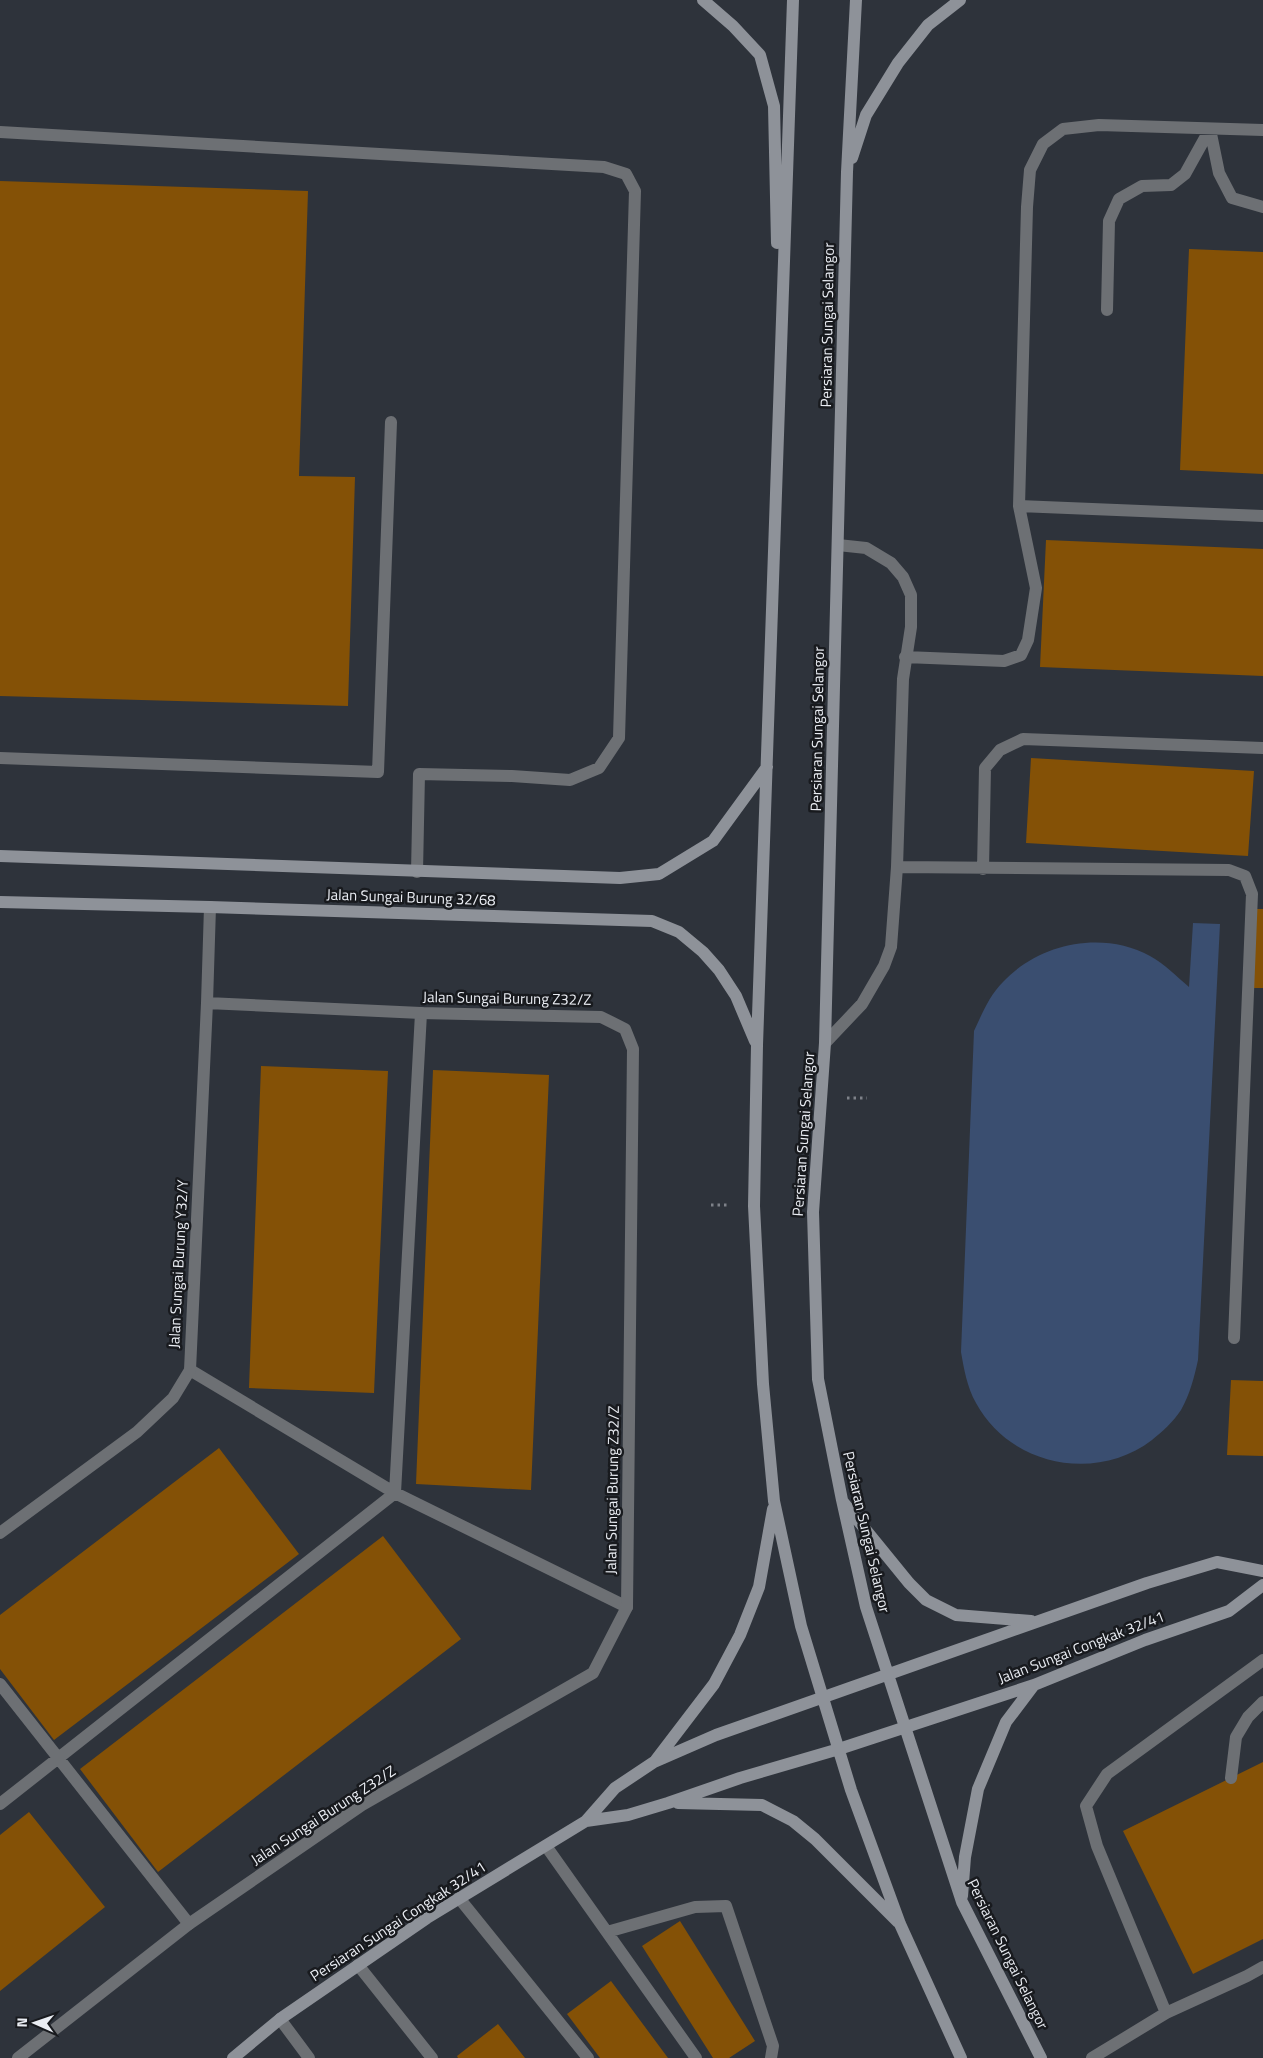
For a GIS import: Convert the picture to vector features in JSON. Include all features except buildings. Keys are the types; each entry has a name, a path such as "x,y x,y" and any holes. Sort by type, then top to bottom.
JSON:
{"main road":[{"path":"702,0 733,26 760,55 774,106 780,380"},
{"path":"793,0 757,1045 754,1206 763,1384 774,1501 801,1626 851,1790 900,1924 961,2058"},
{"name":"Persiaran Sungai Selangor","path":"856,0 847,172 825,1043 813,1212 818,1379 866,1607 904,1726 962,1902 1041,2058"},
{"path":"847,172 866,115 898,63 928,25 960,0"},
{"name":"Jalan Sungai Burung 32/68","path":"0,856 620,878 658,874 713,841 767,768"},
{"name":"Jalan Sungai Burung 32/68","path":"0,902 652,922 679,932 703,952 720,970 736,996 757,1045"},
{"path":"842,1500 909,1583 926,1600 956,1614 1037,1621"},
{"path":"654,1762 714,1684 740,1635 759,1586 774,1501"},
{"path":"888,1674 1037,1621 1217,1562 1263,1571"},
{"name":"Jalan Sungai Congkak 32/41","path":"839,1749 904,1726 1034,1685 1145,1640 1229,1611 1263,1585"},
{"name":"Persiaran Sungai Congkak 32/41","path":"233,2058 280,2019 427,1918 586,1821 615,1788 654,1762 716,1735 888,1674"},
{"path":"962,1902 965,1857 978,1789 1006,1722 1034,1685"},
{"name":"Persiaran Sungai Congkak 32/41","path":"586,1821 628,1815 740,1778 839,1749"},
{"path":"668,1803 762,1805 793,1821 815,1839 900,1924"}],"street":[{"path":"905,657 1004,661 1021,655 1028,640 1036,588 1019,506 1027,207 1030,170 1043,144 1063,129 1099,125 1263,130"},
{"path":"1210,129 1219,173 1232,198 1263,207"},
{"path":"1107,310 1109,221 1118,199 1142,186 1171,185 1185,174 1210,129"},
{"path":"0,132 604,167 626,174 635,191 635,220 619,738 599,768 570,780 512,776 419,774 418,872"},
{"path":"0,758 378,772 391,422"},
{"path":"1019,506 1263,516"},
{"path":"825,1043 862,1004 884,966 891,947 897,867 905,657 912,627 911,595 903,577 892,563 866,548 838,546"},
{"path":"983,869 985,768 1000,750 1023,739 1263,748"},
{"path":"897,867 1229,870 1245,876 1252,894 1234,1338"},
{"name":"Jalan Sungai Burung Y32/Y","path":"0,1533 137,1432 173,1398 190,1370 210,907"},
{"name":"Jalan Sungai Burung Z32/Z","path":"18,2058 189,1924 362,1806 593,1674 627,1607 633,1049 625,1029 601,1017 207,1003"},
{"path":"0,1804 395,1493 422,1012"},
{"path":"190,1370 395,1493 627,1607"},
{"path":"1166,2013 1097,1846 1086,1806 1107,1774 1263,1660"},
{"path":"0,1684 189,1924"},
{"path":"1231,1778 1236,1737 1248,1717 1263,1702"},
{"path":"546,1846 696,2058"},
{"path":"459,1898 588,2058"},
{"path":"607,1932 695,1907 726,1906 773,2046 771,2058"},
{"path":"358,1965 432,2058"},
{"path":"1092,2058 1166,2013 1263,1967"},
{"path":"280,2019 309,2058"}],"shaded area":[{"path":"1193,923 1220,924 1198,1360 1195,1373 1181,1410 1168,1426 1152,1440 1130,1453 1106,1461 1081,1464 1056,1461 1032,1454 1010,1441 991,1424 973,1397 963,1365 961,1352 974,1031 986,1005 1003,982 1035,958 1053,950 1072,945 1112,944 1132,948 1161,963 1189,987"}]}
